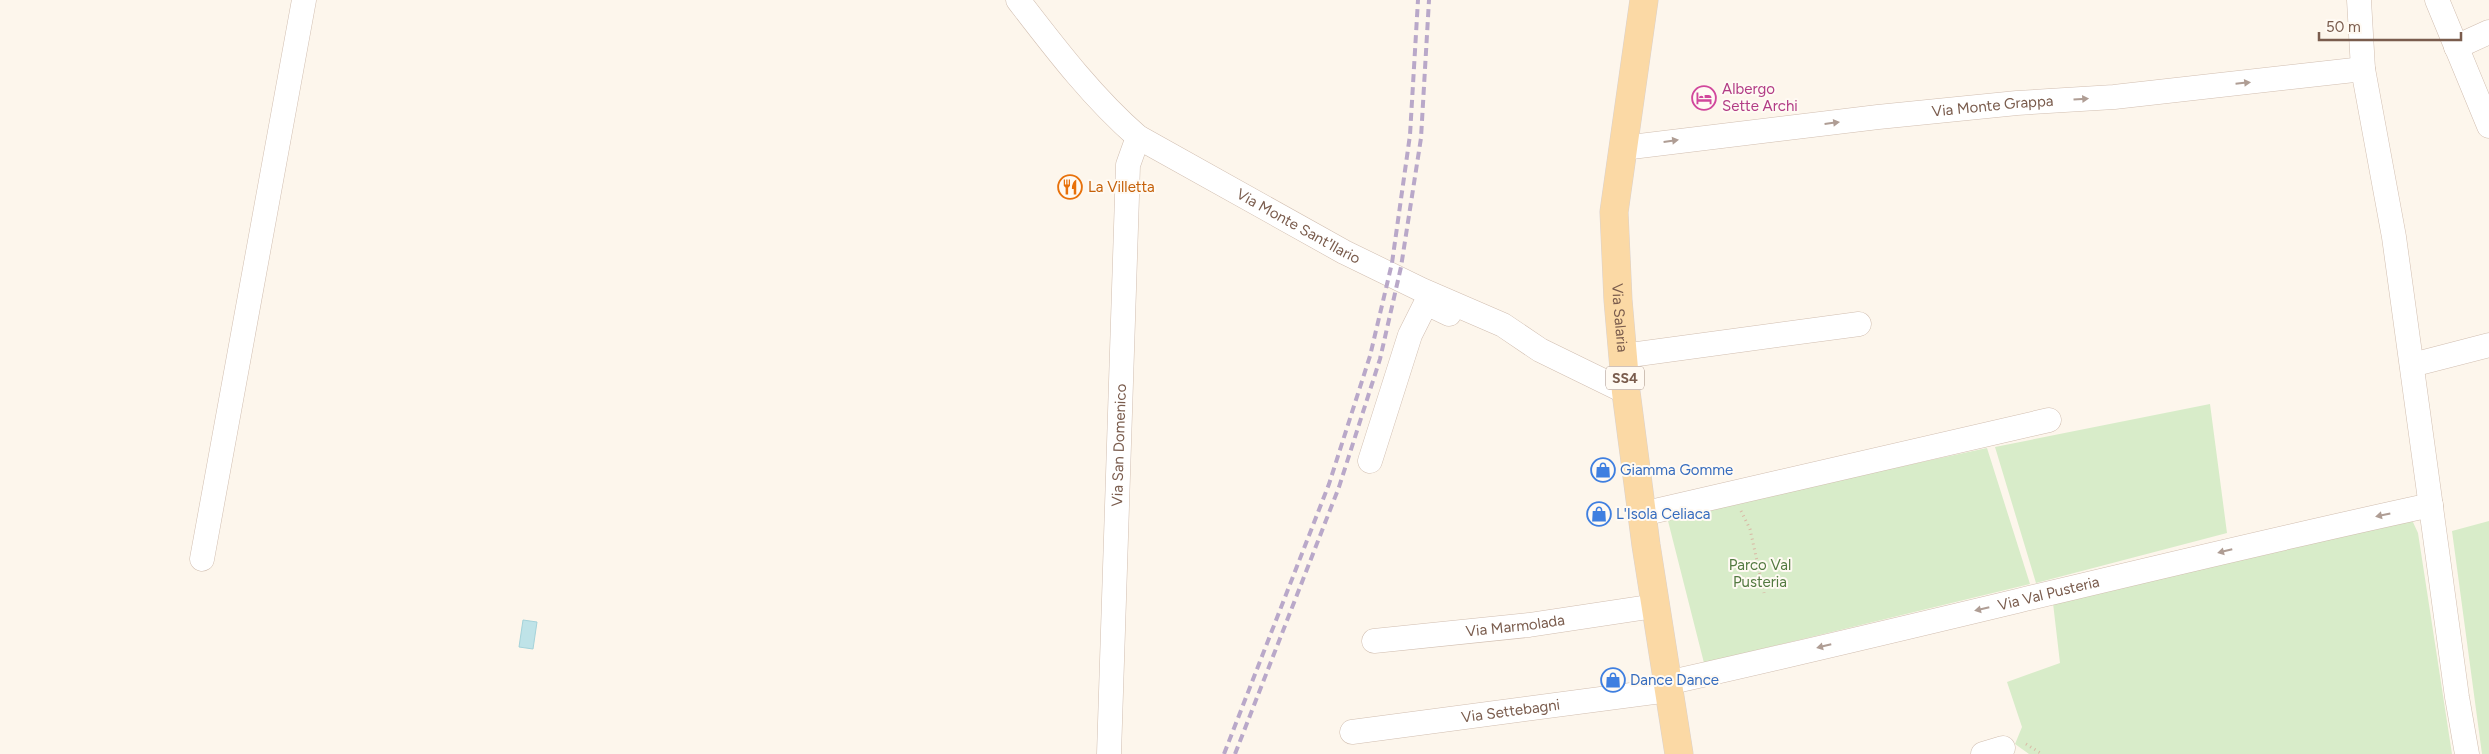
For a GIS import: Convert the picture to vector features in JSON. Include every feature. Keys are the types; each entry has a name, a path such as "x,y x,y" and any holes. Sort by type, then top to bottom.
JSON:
{"main road":[{"name":"Via Salaria","path":"1644,0 1614,212 1626,392 1655,606 1679,754"}],"street":[{"path":"202,559 304,0"},
{"name":"Via Monte Sant'Ilario","path":"1018,0 1053,46 1116,118 1138,137 1344,252 1422,290 1503,325 1540,350 1626,392"},
{"path":"2359,0 2363,69 2394,237 2457,696 2467,754"},
{"path":"2442,2 2456,47 2489,126"},
{"path":"2456,47 2489,32"},
{"name":"Via Monte Grappa","path":"1623,148 1878,117 2017,103 2114,97 2363,69"},
{"name":"Via San Domenico","path":"1109,754 1128,165 1138,137"},
{"path":"1370,461 1410,335 1426,303 1507,340 1520,337"},
{"path":"1623,356 1859,324"},
{"path":"2412,365 2489,345"},
{"path":"1642,514 2049,420"},
{"name":"Via Val Pusteria","path":"1668,686 2295,534 2431,505"},
{"name":"Via Marmolada","path":"1374,641 1529,625 1655,606"},
{"name":"Via Settebagni","path":"1352,732 1668,686"}],"path":[{"path":"1730,494 1750,529 1764,593"},
{"path":"2004,749 2042,754"}],"green space":[{"path":"2210,404 2227,533 2036,583 1995,447"},
{"name":"Parco Val Pusteria","path":"1987,448 2030,584 1704,663 1667,517"},
{"path":"2412,520 2418,533 2452,754 2029,754 2015,744 2022,727 2007,682 2060,663 2053,603"},
{"path":"2489,521 2489,754 2482,754 2452,531"}],"water":[{"path":"523,620 537,622 533,649 519,647"}],"railway":[{"path":"1224,754 1329,484 1370,356 1392,263 1410,135 1418,0"},
{"path":"1235,754 1339,487 1380,359 1401,267 1421,138 1429,0"}],"place":[{"name":"Albergo Sette Archi","path":"1704,98"},
{"name":"La Villetta","path":"1070,187"},
{"name":"Giamma Gomme","path":"1603,470"},
{"name":"L'Isola Celiaca","path":"1599,514"},
{"name":"Dance Dance","path":"1613,680"}]}
